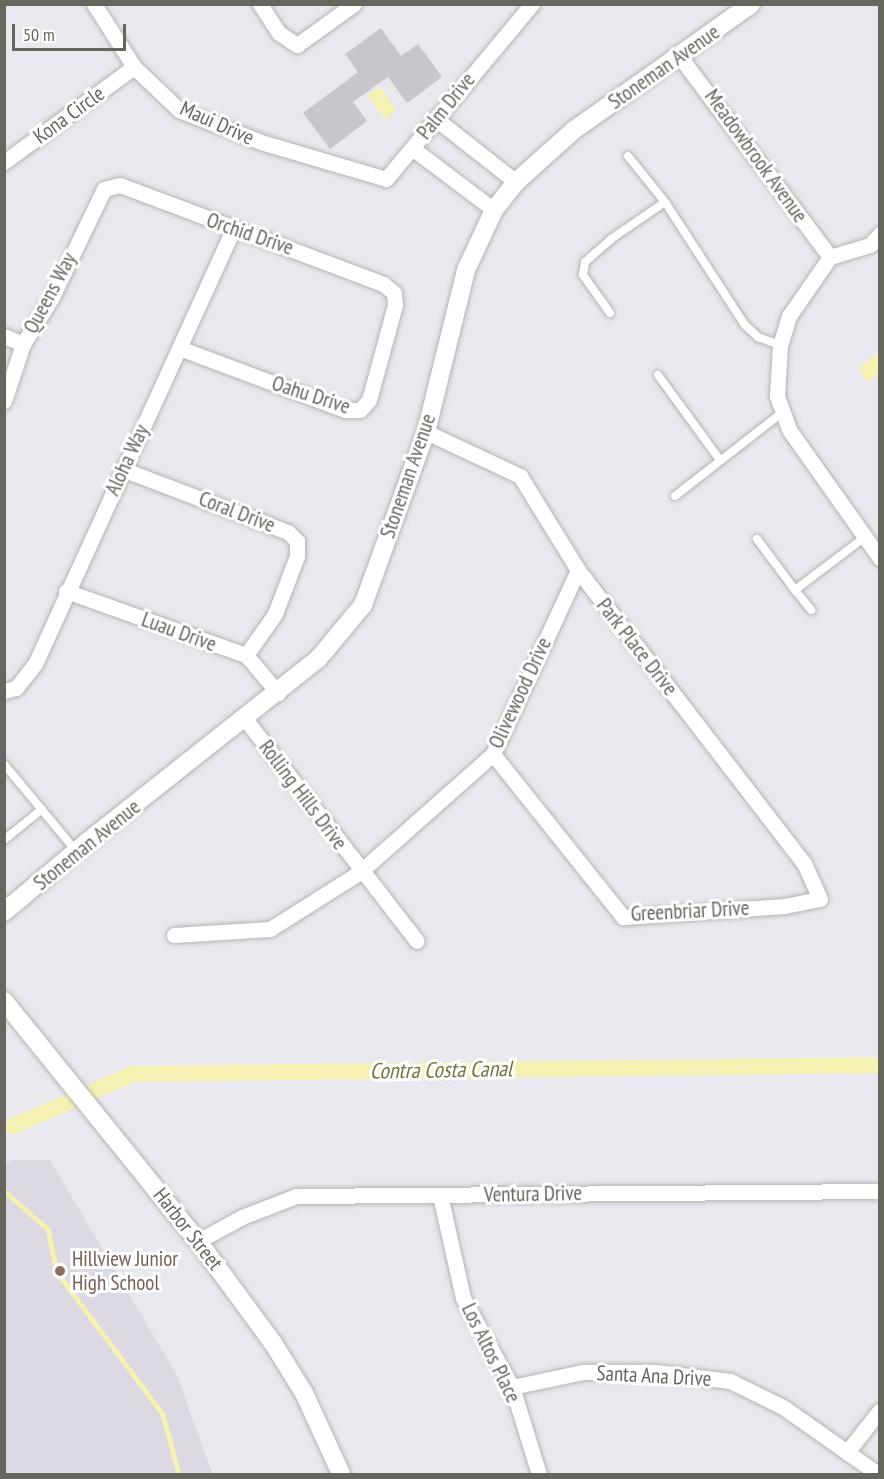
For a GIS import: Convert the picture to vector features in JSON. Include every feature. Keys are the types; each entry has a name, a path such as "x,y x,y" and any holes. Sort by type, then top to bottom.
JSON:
{"street":[{"name":"Maui Drive","path":"94,4 134,67 179,110 348,170"},
{"path":"260,4 279,33 297,45 354,4"},
{"name":"Palm Drive","path":"348,170 386,179 532,4"},
{"name":"Stoneman Avenue","path":"4,912 76,851 246,720 318,659 363,605 426,432 466,270 494,210 516,182 574,130 680,57 751,4"},
{"name":"Meadowbrook Avenue","path":"680,57 830,257"},
{"name":"Kona Circle","path":"4,162 134,67"},
{"path":"436,119 516,182"},
{"path":"412,148 494,210"},
{"name":"Orchid Drive","path":"104,189 120,185 372,280 394,293"},
{"name":"Queens Way","path":"4,401 23,344 52,297 94,203 104,189"},
{"name":"Aloha Way","path":"10,690 35,664 66,591 233,229"},
{"path":"878,554 790,431 777,396 780,345 789,316 830,257 870,245 879,234"},
{"name":"Oahu Drive","path":"179,348 345,410 360,410 369,400 395,305 394,293"},
{"path":"4,336 23,344"},
{"name":"Park Place Drive","path":"426,432 519,476 578,570 804,863 820,899"},
{"name":"Coral Drive","path":"122,469 288,532 297,541 297,556 274,614 246,656"},
{"name":"Olivewood Drive","path":"174,935 270,929 360,872 493,754 578,570"},
{"name":"Luau Drive","path":"66,591 246,656 278,693"},
{"name":"Rolling Hills Drive","path":"246,720 360,872 417,941"},
{"name":"Greenbriar Drive","path":"493,754 623,917 785,906 820,899"},
{"name":"Harbor Street","path":"5,1002 198,1241 273,1343 304,1393 340,1474"},
{"name":"Ventura Drive","path":"198,1241 242,1217 296,1196 879,1191"},
{"name":"Los Altos Place","path":"440,1195 463,1298 512,1387 540,1474"},
{"name":"Santa Ana Drive","path":"512,1387 584,1372 655,1372 730,1381 783,1407 878,1474"},
{"path":"847,1452 879,1410"}],"lane":[{"path":"628,156 665,202 745,324 758,337 780,345"},
{"path":"610,313 583,275 585,262 611,239 665,202"},
{"path":"658,375 720,460"},
{"path":"675,496 783,412"},
{"path":"795,590 865,537"},
{"path":"757,539 811,610"},
{"path":"4,764 76,851"},
{"path":"4,840 42,809"}],"shaded area":[{"path":"380,87 396,110 385,119 367,95"},
{"path":"879,353 879,374 868,382 858,368"},
{"name":"Hillview Junior High School","path":"13,1160 50,1160 178,1377 212,1474 5,1474 4,1164"}],"building":[{"path":"381,28 401,56 418,44 442,77 407,103 388,77 353,102 367,121 330,149 303,113 358,72 345,54"}],"waterway":[{"name":"Contra Costa Canal","path":"13,1126 133,1074 880,1065"},
{"path":"4,1191 48,1229 57,1272 163,1414 179,1474"}],"place":[{"name":"Hillview Junior High School","path":"60,1271"}]}
